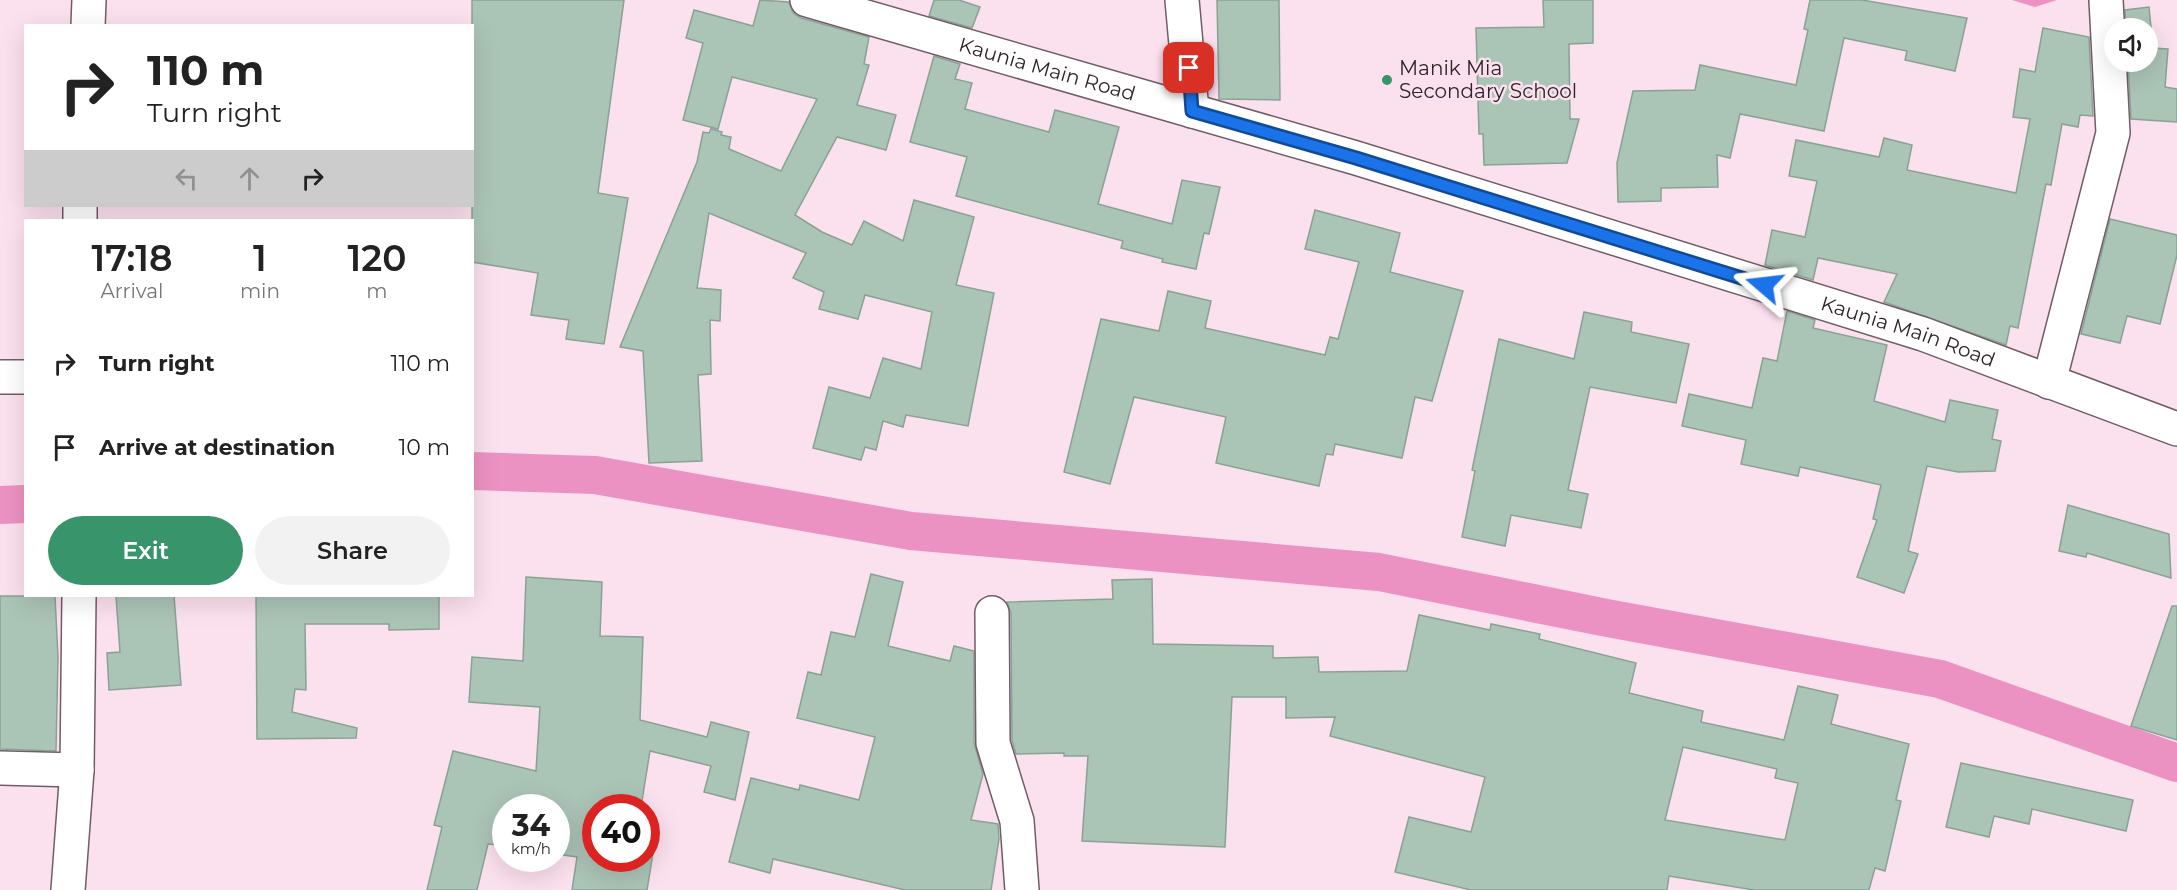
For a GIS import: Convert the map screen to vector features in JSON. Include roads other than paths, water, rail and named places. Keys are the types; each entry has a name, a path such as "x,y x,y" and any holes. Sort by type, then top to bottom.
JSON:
{"street":[{"path":"87,24 88,0"},
{"name":"Kaunia Main Road","path":"807,0 1356,158 1912,331 2177,429"},
{"path":"1182,0 1192,111"},
{"path":"2049,382 2113,132 2106,0"},
{"path":"0,377 24,376"},
{"path":"68,890 77,770 79,607"},
{"path":"992,613 993,743 1017,821 1022,890"},
{"path":"0,768 77,770"}],"waterway":[{"path":"474,471 595,475 911,531 1379,572 1607,618 1940,679 2177,763"},
{"path":"0,505 24,504"}],"place":[{"name":"Manik Mia Secondary School","path":"1387,80"}]}
